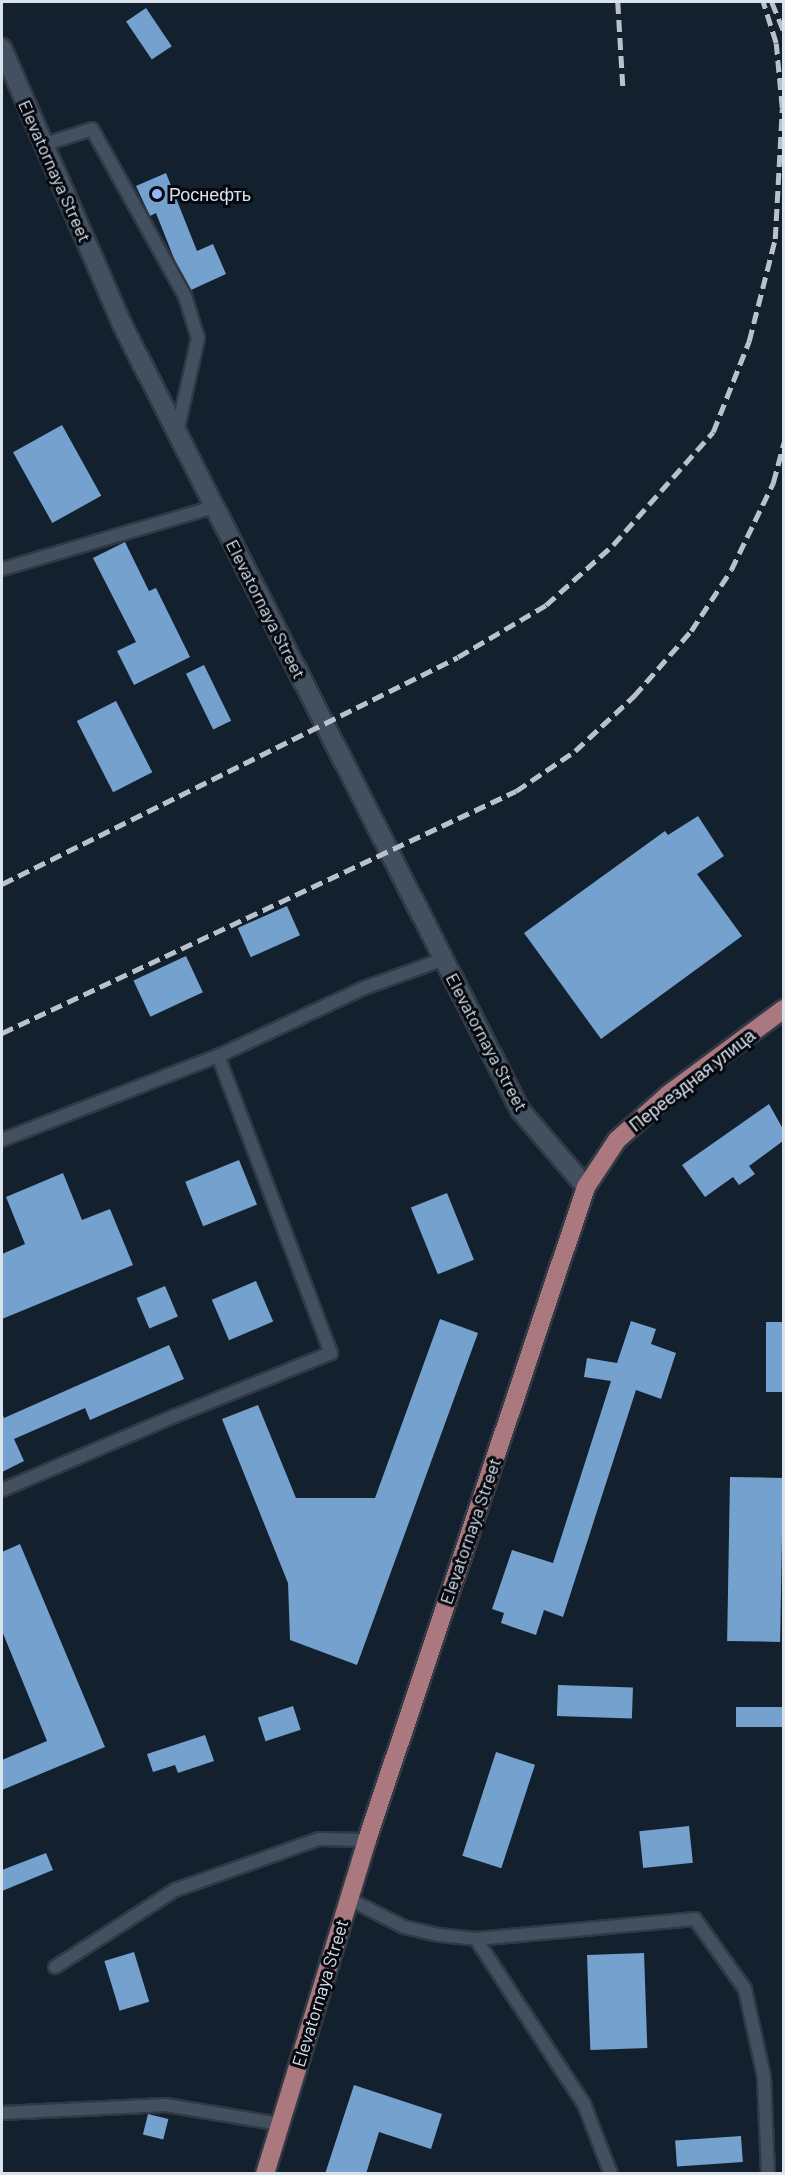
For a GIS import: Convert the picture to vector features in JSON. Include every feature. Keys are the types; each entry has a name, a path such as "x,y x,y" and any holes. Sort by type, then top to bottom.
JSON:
{"main road":[{"name":"Переездная улица","path":"586,1186 617,1140 669,1094 783,1009"},
{"name":"Elevatornaya Street","path":"265,2174 367,1840 586,1186"}],"street":[{"name":"Elevatornaya Street","path":"2,48 42,145 122,324 520,1110 586,1186"}],"lane":[{"path":"42,145 92,129 185,296 198,338 177,434"},
{"path":"2,569 214,507"},
{"path":"2,1140 218,1056 364,988 444,959"},
{"path":"2,1491 175,1416 331,1353 218,1056"},
{"path":"55,1967 175,1890 319,1839 367,1840"},
{"path":"349,1899 404,1927 439,1935 476,1939 695,1919 745,1989 764,2077 768,2174"},
{"path":"476,1939 584,2104 611,2174"},
{"path":"2,2113 166,2106 280,2124"}],"building":[{"path":"146,8 172,46 152,60 126,21"},
{"path":"166,173 197,251 213,244 226,274 191,290 175,261 156,213 150,216 136,186"},
{"path":"62,425 101,496 52,523 13,452"},
{"path":"125,542 149,591 156,588 190,657 134,685 117,651 136,642 93,558"},
{"path":"204,665 231,721 213,729 186,674"},
{"path":"116,701 152,772 113,792 77,721"},
{"path":"698,816 724,856 697,874 742,936 601,1039 524,933 665,831 668,835"},
{"path":"287,906 300,935 251,957 238,928"},
{"path":"186,956 203,992 150,1017 133,981"},
{"path":"769,1104 783,1129 783,1141 749,1166 755,1174 739,1185 733,1177 705,1197 682,1165"},
{"path":"239,1160 257,1205 203,1226 185,1182"},
{"path":"63,1173 82,1220 110,1209 133,1265 2,1319 2,1254 25,1244 6,1197"},
{"path":"447,1193 474,1260 438,1274 411,1208"},
{"path":"256,1281 273,1322 229,1340 212,1300"},
{"path":"165,1286 178,1316 149,1328 136,1298"},
{"path":"440,1319 478,1333 357,1665 290,1640 288,1583 222,1419 258,1405 296,1498 375,1498"},
{"path":"631,1321 656,1329 651,1344 676,1353 661,1399 636,1390 563,1617 544,1610 536,1635 501,1623 504,1613 492,1609 512,1550 553,1563 611,1381 584,1377 587,1358 617,1363"},
{"path":"766,1322 783,1322 783,1392 766,1392"},
{"path":"169,1345 184,1379 90,1420 85,1408 14,1439 24,1461 2,1472 2,1413 4,1418"},
{"path":"730,1477 783,1478 780,1642 727,1641"},
{"path":"20,1544 105,1747 2,1790 2,1760 47,1741 2,1631 2,1552"},
{"path":"558,1685 633,1688 632,1719 557,1716"},
{"path":"293,1706 301,1730 266,1741 258,1717"},
{"path":"736,1707 783,1707 783,1727 736,1727"},
{"path":"205,1735 214,1761 178,1773 175,1765 153,1772 147,1754"},
{"path":"496,1752 535,1765 501,1868 462,1856"},
{"path":"689,1826 693,1863 643,1868 639,1831"},
{"path":"46,1853 53,1870 2,1891 2,1870"},
{"path":"134,1952 149,2002 120,2011 104,1961"},
{"path":"644,1953 647,2048 590,2050 587,1955"},
{"path":"354,2085 442,2114 431,2149 379,2132 366,2174 325,2174"},
{"path":"148,2114 168,2119 163,2139 143,2134"},
{"path":"741,2136 743,2162 677,2167 675,2141"}],"railway":[{"path":"618,2 623,86"},
{"path":"2,884 458,657 546,605 613,545 713,432 749,341 775,239 782,108 776,43 763,2"},
{"path":"772,2 784,31"},
{"path":"2,1033 516,791 575,751 634,696 691,631 731,570 773,483 784,442"}],"place":[{"name":"Роснефть","path":"157,194"}]}
